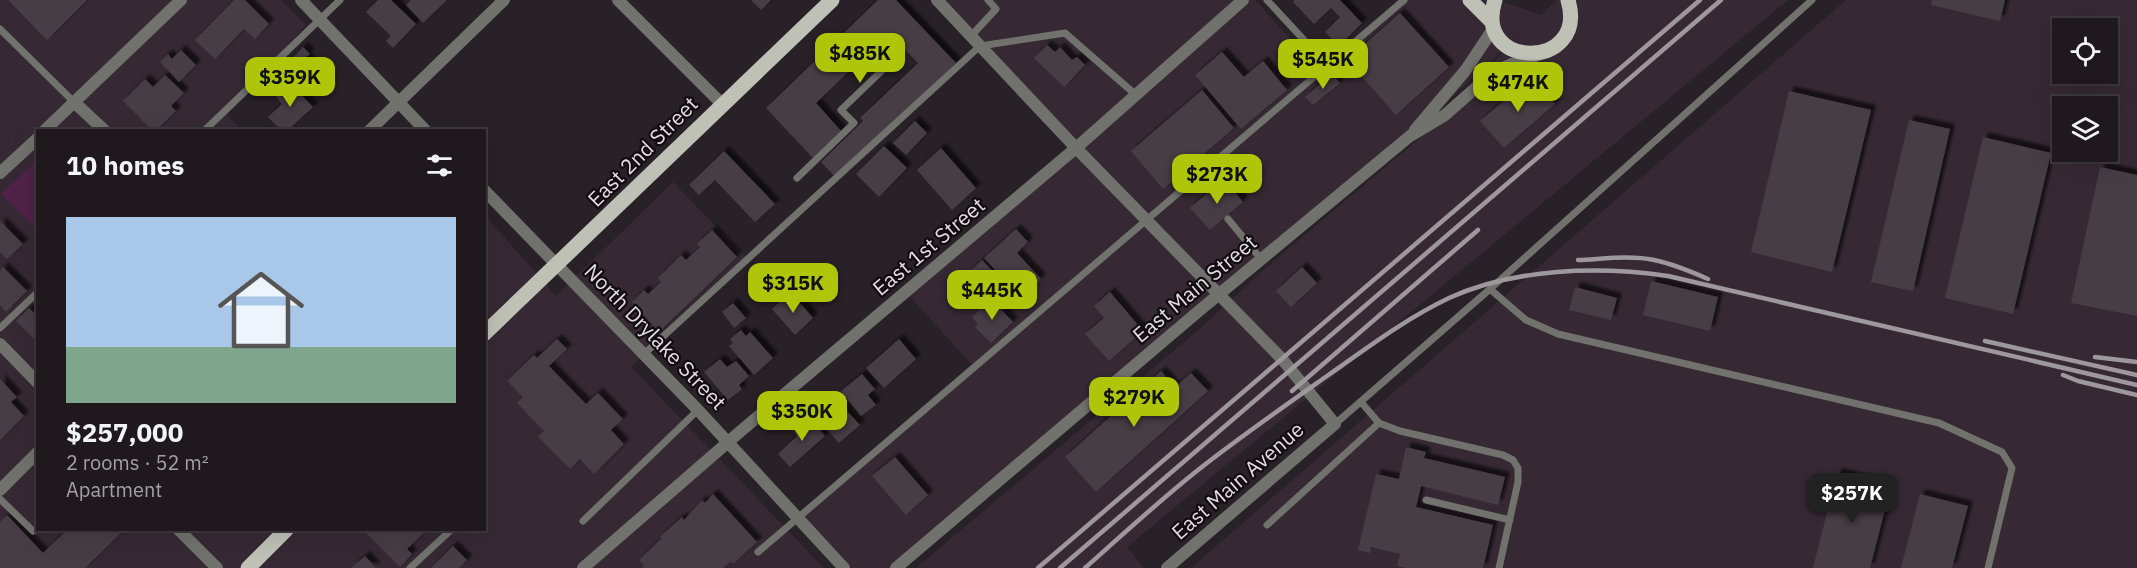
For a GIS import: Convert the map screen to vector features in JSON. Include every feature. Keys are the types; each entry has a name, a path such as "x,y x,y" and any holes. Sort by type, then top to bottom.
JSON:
{"main road":[{"name":"East 2nd Street","path":"486,332 832,0"},
{"path":"1470,0 1504,44 1513,50 1533,54 1554,47 1562,39 1581,0"},
{"path":"1492,26 1495,0"},
{"path":"1568,0 1571,18"},
{"path":"248,568 285,531"}],"street":[{"path":"46,129 181,0"},
{"path":"301,0 424,129"},
{"path":"371,129 504,0"},
{"path":"618,0 722,104"},
{"path":"938,0 1076,148 1282,359 1335,424"},
{"name":"East 1st Street","path":"583,568 1076,148 1243,0"},
{"name":"East Main Street","path":"1410,136 1438,100 1465,71 1492,26"},
{"name":"East Main Street","path":"896,568 1218,295 1410,136 1445,115 1489,76 1507,66 1544,52"},
{"path":"75,103 103,129"},
{"path":"0,173 36,140"},
{"name":"North Drylake Street","path":"486,192 559,264 729,442 844,568"},
{"path":"0,344 36,381"},
{"name":"East Main Avenue","path":"1167,568 1335,424"},
{"path":"0,490 36,454"},
{"path":"180,531 217,568"}],"lane":[{"path":"206,129 340,0"},
{"path":"644,354 796,216 976,41 996,9 988,0"},
{"path":"1267,0 1316,53"},
{"path":"758,552 1404,0"},
{"path":"1335,424 1490,289 1812,0"},
{"path":"0,29 75,103"},
{"path":"976,41 1065,33 1136,95"},
{"path":"797,178 854,123 841,110 896,57"},
{"path":"1228,219 1261,259"},
{"path":"1490,289 1526,320 1558,334 1939,423 2002,452 2012,468 1988,568"},
{"path":"0,328 36,294"},
{"path":"1360,402 1379,423 1400,431 1503,455 1513,460 1518,468 1518,482 1499,568"},
{"path":"583,521 698,410"},
{"path":"1267,525 1379,423"},
{"path":"0,499 33,531"},
{"path":"1426,500 1510,520"},
{"path":"410,568 450,531"}],"shaded area":[{"path":"0,0 281,0 306,25 227,115 240,129 36,129 36,531 486,531 486,216 556,296 673,182 746,257 631,367 824,568 0,568"},
{"path":"937,0 1255,0 1320,71 1404,0 1498,0 1541,15 1557,0 1788,0 1127,547 1144,568 916,568 1203,326 1269,265 1414,143 1527,28 1410,136 896,568 844,568 798,518 974,367 906,292 1075,148"},
{"path":"1846,0 2137,0 2137,568 1191,568"},
{"path":"36,161 36,229 1,194"}],"building":[{"path":"8,0 87,0 47,40"},
{"path":"234,0 245,0 269,24 255,39 244,29 215,59 195,40"},
{"path":"378,0 391,0 416,24 393,48 386,41 391,36 366,12"},
{"path":"411,0 447,0 423,23 406,5"},
{"path":"751,0 771,0 761,10"},
{"path":"878,0 896,0 956,63 836,178 821,162 863,121 860,118 918,63 889,33 816,103 841,131 813,158 766,108"},
{"path":"1295,0 1340,0 1362,23 1339,46 1325,32 1340,17 1331,8 1314,24 1293,2"},
{"path":"1932,0 2005,0 2000,21 1931,5"},
{"path":"1400,13 1449,67 1396,115 1347,60"},
{"path":"1047,45 1055,52 1060,47 1072,60 1077,57 1085,65 1064,87 1034,58"},
{"path":"303,47 310,54 306,57 319,70 306,84 287,64"},
{"path":"181,50 196,65 179,82 160,62 168,54 172,59"},
{"path":"1222,52 1244,77 1263,61 1287,90 1241,129 1195,75"},
{"path":"1332,74 1340,83 1313,105 1305,97"},
{"path":"165,75 184,93 171,106 176,111 157,129 151,129 123,101 145,79 153,87"},
{"path":"1532,77 1555,104 1504,148 1480,121"},
{"path":"290,83 313,107 289,129 280,129 268,117 282,104 276,97"},
{"path":"1202,90 1234,128 1163,189 1131,151"},
{"path":"1789,91 1871,110 1832,272 1751,252"},
{"path":"1909,120 1950,129 1913,291 1871,282"},
{"path":"915,121 927,133 906,155 893,143"},
{"path":"1983,137 2051,153 2013,314 1945,298"},
{"path":"884,146 907,168 879,197 856,174"},
{"path":"941,148 976,188 952,210 917,170"},
{"path":"724,151 775,204 755,222 715,180 699,195 689,185"},
{"path":"2100,167 2137,175 2137,316 2071,303"},
{"path":"1224,179 1243,202 1210,230 1190,208"},
{"path":"0,221 23,244 7,259 0,252"},
{"path":"1016,229 1028,242 1017,253 1041,279 1021,297 984,258"},
{"path":"712,230 737,257 659,332 632,302 644,290 648,294 661,282 658,278 681,255 686,260 700,247 697,244"},
{"path":"982,260 1017,297 1004,310 968,273"},
{"path":"3,267 27,291 6,312 0,305 0,271"},
{"path":"1302,267 1317,283 1291,307 1276,291"},
{"path":"1651,281 1718,297 1710,331 1643,315"},
{"path":"1575,287 1617,298 1611,320 1569,310"},
{"path":"1110,292 1143,331 1109,361 1085,334 1104,318 1094,306"},
{"path":"785,297 790,302 795,297 813,318 795,335 772,309"},
{"path":"991,299 1013,322 991,343 975,327 978,324 972,317"},
{"path":"733,303 746,318 734,328 722,312"},
{"path":"29,308 36,315 36,341 16,321"},
{"path":"741,330 746,336 750,332 773,358 754,375 729,346 733,343 730,339"},
{"path":"557,339 567,349 549,366 586,404 598,393 623,419 611,430 624,444 594,474 580,459 570,469 538,437 544,431 517,403 523,397 507,381 534,355 537,358"},
{"path":"899,339 916,359 884,388 866,368"},
{"path":"720,359 727,367 736,361 749,376 739,385 742,389 728,400 704,372"},
{"path":"1161,371 1175,387 1191,373 1208,391 1096,492 1065,457"},
{"path":"862,374 875,389 868,395 876,405 861,416 841,391"},
{"path":"0,379 17,397 11,402 24,416 0,440"},
{"path":"835,398 860,425 839,443 815,416"},
{"path":"809,417 825,436 790,467 778,454 797,436 793,431"},
{"path":"1406,447 1426,452 1424,458 1505,477 1498,505 1421,486 1416,507 1493,525 1483,568 1406,568 1397,566 1400,554 1371,547 1370,553 1358,550 1376,474 1399,479"},
{"path":"895,457 928,495 906,515 872,476"},
{"path":"1837,473 1891,486 1870,568 1813,568"},
{"path":"713,494 757,542 734,563 730,562 723,568 642,568 644,565 639,560 662,538 660,537 682,517 684,520 702,500 705,503"},
{"path":"1920,494 1968,506 1952,568 1901,568"},
{"path":"7,515 43,553 66,531 123,531 85,568 0,568 0,522"},
{"path":"364,531 426,531 407,549 412,554 400,567"},
{"path":"453,546 467,560 459,568 431,568"},
{"path":"365,556 376,568 351,568"}],"railway":[{"path":"1038,568 1700,0"},
{"path":"1060,568 1721,0"},
{"path":"1292,391 1478,230"},
{"path":"1578,260 1645,259 1675,266 1708,279"},
{"path":"1085,568 1183,482 1386,334 1449,298 1501,280 1529,275 1614,271 1668,276 2137,385"},
{"path":"1985,341 2137,375"},
{"path":"2095,357 2137,362"},
{"path":"2063,375 2078,381 2137,395"}]}
